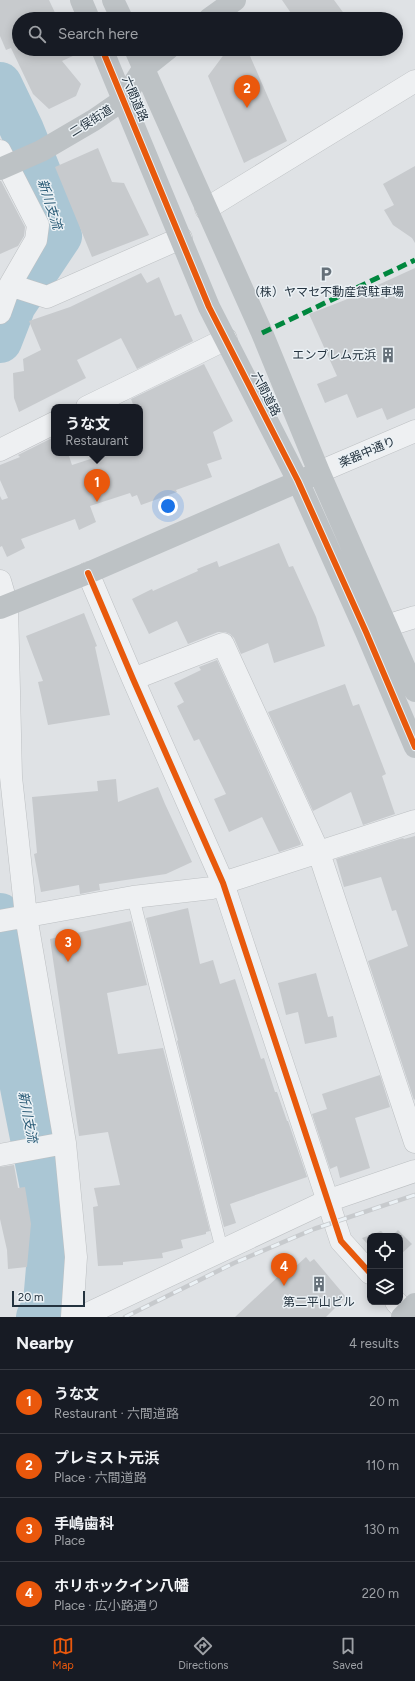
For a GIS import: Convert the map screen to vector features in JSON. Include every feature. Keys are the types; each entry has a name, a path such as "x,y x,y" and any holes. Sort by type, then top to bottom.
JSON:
{"street":[{"path":"81,0 86,12"},
{"path":"114,0 119,12"},
{"path":"219,12 235,0"},
{"name":"六間道路","path":"105,56 209,307 298,481 366,632 415,747"},
{"name":"六間道路","path":"138,56 262,333 319,472 415,691"},
{"name":"二俣街道","path":"2,162 41,151 94,120 123,100 143,69 159,56"},
{"path":"206,209 415,81"},
{"path":"0,313 11,285 36,240 38,225 2,162"},
{"path":"11,285 47,298 181,238"},
{"path":"93,404 226,339"},
{"path":"0,450 51,424"},
{"name":"楽器中通り","path":"319,472 415,431"},
{"path":"4,607 88,573 319,472"},
{"path":"88,573 223,883 341,1241 367,1270"},
{"path":"0,581 4,607 11,777 26,916 65,1143 76,1257 72,1317"},
{"path":"386,626 415,617"},
{"path":"133,679 223,644 319,853 415,1142"},
{"path":"0,921 133,898 212,888 223,883 415,821"},
{"path":"0,1155 65,1143"},
{"path":"81,1317 327,1201 415,1172"}],"lane":[{"path":"133,898 222,1250"}],"building":[{"path":"0,0 49,0 55,12 12,12 12,50 11,48 6,50 0,36"},
{"path":"282,0 334,0 343,12 290,12"},
{"path":"15,56 73,56 62,61 81,84 76,96 49,109 33,94"},
{"path":"223,56 250,56 287,141 244,163 208,76"},
{"path":"98,148 112,182 124,183 149,235 92,257 55,167"},
{"path":"415,166 415,243 412,238 393,225 384,210 394,205 383,184"},
{"path":"0,181 25,227 24,236 18,246 0,254"},
{"name":"エンブレム元浜","path":"415,268 415,408 387,420 382,408 357,418 347,394 325,403 317,384 337,376 309,314 345,300"},
{"path":"141,273 147,283 159,277 175,316 181,314 193,341 137,369 121,338 77,360 86,378 19,412 14,398 13,373 24,371 23,359 41,350 29,321 70,307"},
{"path":"204,364 233,421 213,432 222,459 207,464 212,477 141,505 137,495 132,497 130,493 90,506 96,522 79,530 75,519 21,539 25,548 7,557 2,546 0,547 0,496 2,500 8,498 0,480 0,465 20,457 18,455 51,438 51,456 69,456 72,465 100,456 143,456 143,404 133,404 131,399"},
{"path":"279,543 289,567 293,566 316,617 325,646 274,663 268,643 241,654 234,638 225,632 218,632 188,644 177,621 149,634 132,599 152,589 153,591 198,571 197,569 217,561 219,567"},
{"path":"84,613 97,646 95,647 110,715 48,725 38,682 43,681 26,636"},
{"path":"217,660 301,844 300,845 279,852 262,817 229,832 214,799 226,794 199,739 194,741 177,706 184,702 174,683 201,670 199,667"},
{"path":"345,684 353,706 359,704 386,774 382,776 395,814 363,825 351,792 313,811 268,712"},
{"path":"116,779 118,802 158,787 192,862 166,874 99,884 100,890 80,894 79,885 41,892 34,854 37,853 32,797 98,791 97,781"},
{"path":"415,836 414,1100 368,961 408,946 396,910 392,911 381,877 344,887 336,859 403,838"},
{"path":"188,908 200,964 213,960 220,984 235,979 261,1059 264,1058 275,1092 277,1092 288,1121 307,1177 230,1204 236,1223 224,1227 146,918"},
{"path":"131,921 147,985 107,993 118,1054 163,1048 210,1231 206,1232 206,1234 181,1240 183,1248 162,1253 163,1258 123,1262 123,1265 98,1266 93,1207 98,1206 94,1188 120,1185 108,1132 79,1136 50,939"},
{"path":"316,973 328,1017 333,1016 337,1037 305,1044 298,1012 286,1015 278,983"},
{"path":"380,1075 390,1107 355,1118 370,1168 340,1178 337,1166 330,1169 312,1114 327,1109 322,1094"},
{"path":"14,1165 18,1188 25,1187 31,1224 27,1267 8,1269 7,1250 0,1219 0,1167"},
{"path":"403,1235 412,1244 403,1252"},
{"path":"367,1236 367,1244 362,1238"},
{"path":"306,1257 310,1262 314,1259 346,1297 326,1317 235,1317 285,1270 288,1273"}],"waterway":[{"name":"新川支流","path":"0,84 22,130 41,177 60,236 14,305 0,341"},
{"name":"新川支流","path":"0,915 20,1077 51,1233 45,1303 38,1317"}],"railway":[{"path":"125,1317 234,1263 314,1229 415,1195"}],"marked path":[{"path":"262,333 415,260"}],"cycle path":[{"path":"105,56 209,307 298,481 366,632 415,747"},
{"path":"88,573 223,883 341,1241 367,1270"}],"place":[{"name":"プレミスト元浜","path":"247,108"},
{"name":"（株）ヤマセ不動産貸駐車場","path":"326,274"},
{"name":"エンブレム元浜","path":"388,355"},
{"name":"うな文","path":"97,502"},
{"name":"手嶋歯科","path":"68,962"},
{"name":"第二平山ビル","path":"319,1284"},
{"name":"ホリホックイン八幡","path":"284,1286"}]}
